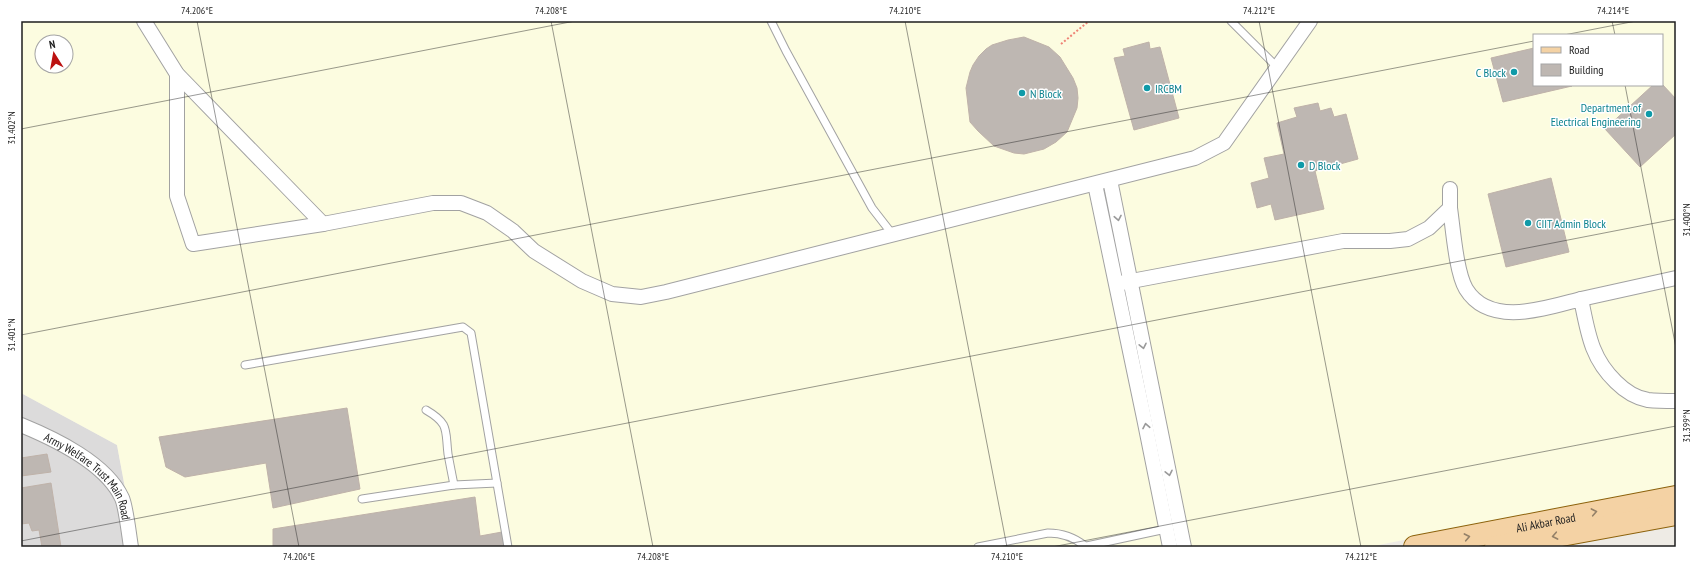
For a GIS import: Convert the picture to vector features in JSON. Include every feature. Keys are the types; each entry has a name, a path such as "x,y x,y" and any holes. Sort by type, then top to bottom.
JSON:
{"main road":[{"name":"Ali Akbar Road","path":"1414,547 1676,496"},
{"name":"Ali Akbar Road","path":"1496,547 1676,514"}],"street":[{"path":"144,21 177,74 324,224"},
{"path":"177,74 178,196 193,244 324,224 433,203 461,204 487,213 513,231 534,251 582,281 612,294 641,297 893,236 1195,158 1224,143 1310,21"},
{"path":"1110,180 1123,283 1170,547"},
{"path":"1095,184 1123,283 1184,547"},
{"path":"1450,189 1450,208 1459,266 1466,288 1479,303 1503,312 1531,312 1581,299 1676,278"},
{"path":"1123,283 1343,241 1390,241 1408,238 1429,228 1450,208"},
{"path":"1581,299 1590,344 1599,363 1607,374 1625,391 1647,400 1676,401"},
{"name":"Army Welfare Trust Main Road","path":"21,425 46,435 80,456 108,478 122,499 131,547"}],"lane":[{"path":"771,21 872,208 893,236"},
{"path":"1231,21 1277,68"},
{"path":"245,365 463,327 471,333 508,547"},
{"path":"426,410 436,415 447,430 448,454 454,485"},
{"path":"362,499 454,485 497,483"},
{"path":"978,547 1048,533 1058,533 1077,540 1083,546 1166,529"}],"path":[{"path":"1062,44 1089,21"}],"shaded area":[{"path":"21,21 1676,21 1676,485 1369,547 136,547 117,445 21,393"},
{"path":"21,393 117,445 136,547 21,547"}],"building":[{"name":"N Block","path":"1024,37 1049,47 1060,57 1073,78 1077,88 1078,98 1077,108 1067,132 1056,142 1044,149 1024,154 1014,153 994,146 970,122 966,88 973,65 986,49 992,45"},
{"name":"IRCBM","path":"1149,42 1150,49 1160,47 1179,118 1134,130 1114,58 1125,56 1123,49"},
{"name":"C Block","path":"1533,48 1533,86 1572,86 1503,102 1491,58"},
{"name":"Department of Electrical Engineering","path":"1663,85 1676,99 1676,134 1640,167 1605,129 1652,86"},
{"name":"D Block","path":"1318,103 1320,111 1331,108 1334,117 1346,114 1358,159 1315,171 1324,209 1275,220 1271,204 1257,208 1251,183 1269,178 1264,158 1284,154 1277,123 1297,117 1294,108"},
{"name":"CIIT Admin Block","path":"1551,178 1569,252 1506,267 1488,194"},
{"path":"347,408 360,489 273,508 266,463 185,477 166,467 159,437"},
{"path":"47,454 51,472 21,476 21,458"},
{"path":"51,483 61,547 42,547 39,530 32,531 29,523 21,524 21,488"},
{"path":"475,497 480,536 502,532 505,547 273,547 273,529"}],"place":[{"name":"C Block","path":"1514,72"},
{"name":"IRCBM","path":"1147,88"},
{"name":"N Block","path":"1022,93"},
{"name":"Department of Electrical Engineering","path":"1649,114"},
{"name":"D Block","path":"1301,165"},
{"name":"CIIT Admin Block","path":"1528,223"}]}
